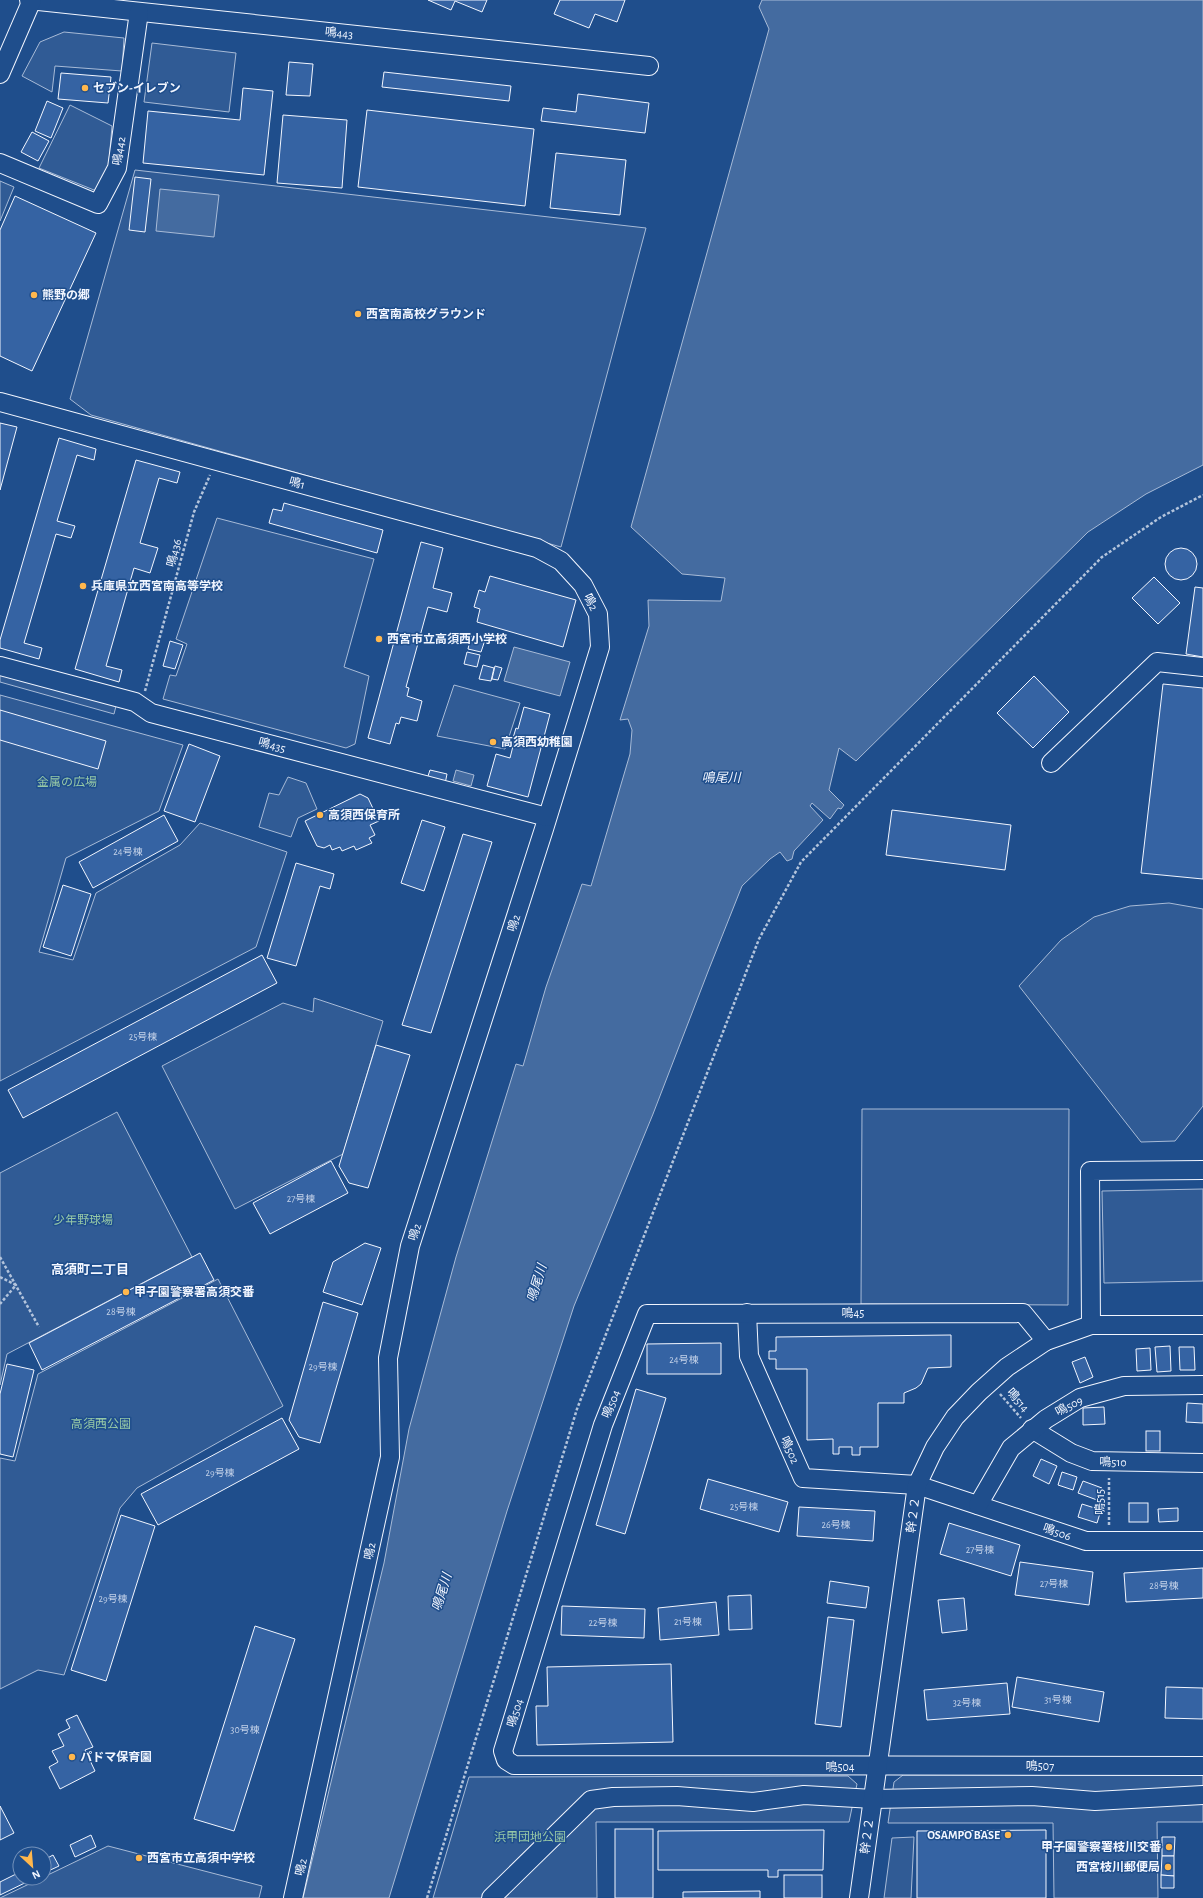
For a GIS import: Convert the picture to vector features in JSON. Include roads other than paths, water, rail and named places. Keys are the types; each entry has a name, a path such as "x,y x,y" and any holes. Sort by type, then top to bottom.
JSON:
{"street":[{"name":"鳴443","path":"31,0 649,66"},
{"path":"0,74 31,0"},
{"name":"鳴442","path":"0,163 98,204 117,168 139,12"},
{"name":"鳴1","path":"0,402 537,548 561,561 583,584"},
{"name":"鳴2","path":"293,1898 390,1457 388,1358 410,1246 600,647 598,614 583,584"},
{"path":"1051,763 1157,662 1203,667"},
{"name":"鳴435","path":"0,666 135,702 150,713 547,817"},
{"path":"1091,1326 1090,1171 1203,1170"},
{"name":"鳴502","path":"747,1313 749,1356 803,1478 917,1485"},
{"name":"鳴45","path":"647,1314 1023,1313 1046,1341"},
{"name":"鳴504","path":"647,1314 603,1425 503,1751 506,1760 514,1766 877,1767"},
{"name":"幹２２","path":"859,1898 917,1485 935,1447 955,1416 990,1381 1007,1367 1046,1341 1091,1326 1203,1324"},
{"name":"鳴509","path":"978,1505 1011,1448 1046,1419 1080,1398 1124,1386 1203,1385"},
{"name":"鳴510","path":"1032,1430 1071,1453 1092,1462 1203,1463"},
{"name":"鳴506","path":"917,1485 1086,1541 1203,1541"},
{"name":"鳴507","path":"877,1767 1203,1766"},
{"path":"490,1898 591,1800 612,1797 678,1796 753,1802 804,1795 873,1799 1032,1796 1096,1801 1203,1795"}],"water":[{"name":"鳴尾川","path":"762,0 1203,0 1203,465 1146,494 1088,532 856,761 839,748 829,790 844,805 841,809 838,808 830,819 812,803 810,806 823,820 794,851 792,859 787,861 780,852 770,859 742,886 653,1114 574,1306 507,1511 389,1898 303,1898 384,1563 409,1429 456,1257 516,1064 523,1066 546,987 582,884 591,886 630,754 632,730 628,719 620,720 649,626 648,600 721,601 725,578 682,574 631,527 769,29 759,7"},
{"path":"160,189 219,195 214,237 156,231"},
{"path":"514,647 570,662 560,696 504,681"},
{"path":"456,770 474,775 471,786 453,781"}],"place":[{"name":"セブン-イレブン","path":"85,88"},
{"name":"熊野の郷","path":"34,295"},
{"name":"西宮南高校グラウンド","path":"358,314"},
{"name":"兵庫県立西宮南高等学校","path":"83,586"},
{"name":"西宮市立高須西小学校","path":"379,639"},
{"name":"高須西幼稚園","path":"493,742"},
{"name":"高須西保育所","path":"320,815"},
{"name":"甲子園警察署高須交番","path":"126,1292"},
{"name":"パドマ保育園","path":"72,1757"},
{"name":"OSAMPO BASE","path":"1008,1835"},
{"name":"甲子園警察署枝川交番","path":"1169,1847"},
{"name":"西宮市立高須中学校","path":"139,1858"},
{"name":"西宮枝川郵便局","path":"1168,1867"}],"district":[{"name":"高須町二丁目","path":"90,1269"}],"park label":[{"name":"金属の広場","path":"67,782"},
{"name":"少年野球場","path":"83,1220"},
{"name":"高須西公園","path":"101,1424"},
{"name":"浜甲団地公園","path":"530,1837"}]}
